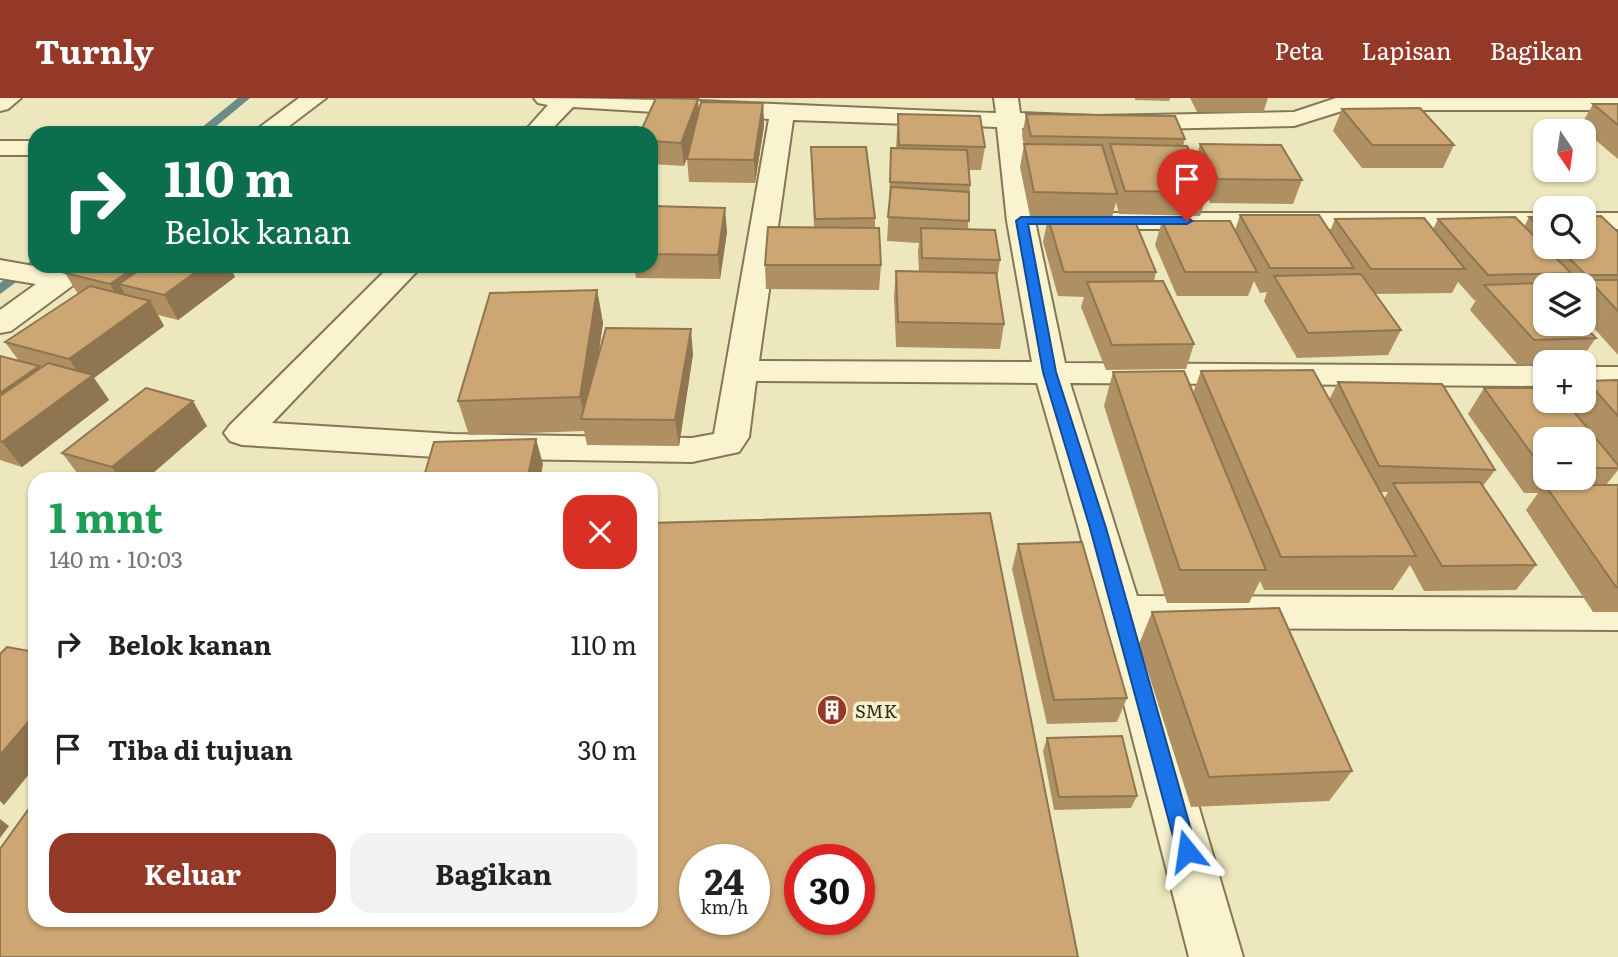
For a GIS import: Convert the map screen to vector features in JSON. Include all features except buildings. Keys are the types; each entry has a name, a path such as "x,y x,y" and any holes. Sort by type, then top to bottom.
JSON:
{"street":[{"path":"0,104 9,98"},
{"path":"274,126 314,98"},
{"path":"539,126 556,99 782,113 1007,109 1097,123 1294,119 1315,114 1330,105 1345,103 1618,103"},
{"path":"1007,109 1044,221 1050,372 1121,612 1216,957"},
{"path":"400,273 242,433 452,446 704,449 726,444 731,436 743,371 782,113"},
{"path":"0,148 28,148"},
{"path":"1044,221 1533,221"},
{"path":"1596,221 1618,222"},
{"path":"3,269 28,271"},
{"path":"0,324 62,274"},
{"path":"743,371 1533,376"},
{"path":"1596,377 1618,377"},
{"path":"1121,612 1618,614"}],"waterway":[{"path":"210,126 245,98"},
{"path":"0,290 28,268"}],"place":[{"name":"SMK","path":"832,710"}],"route":[{"path":"1187,221 1021,221 1050,372 1098,528 1113,591 1187,851"}]}
